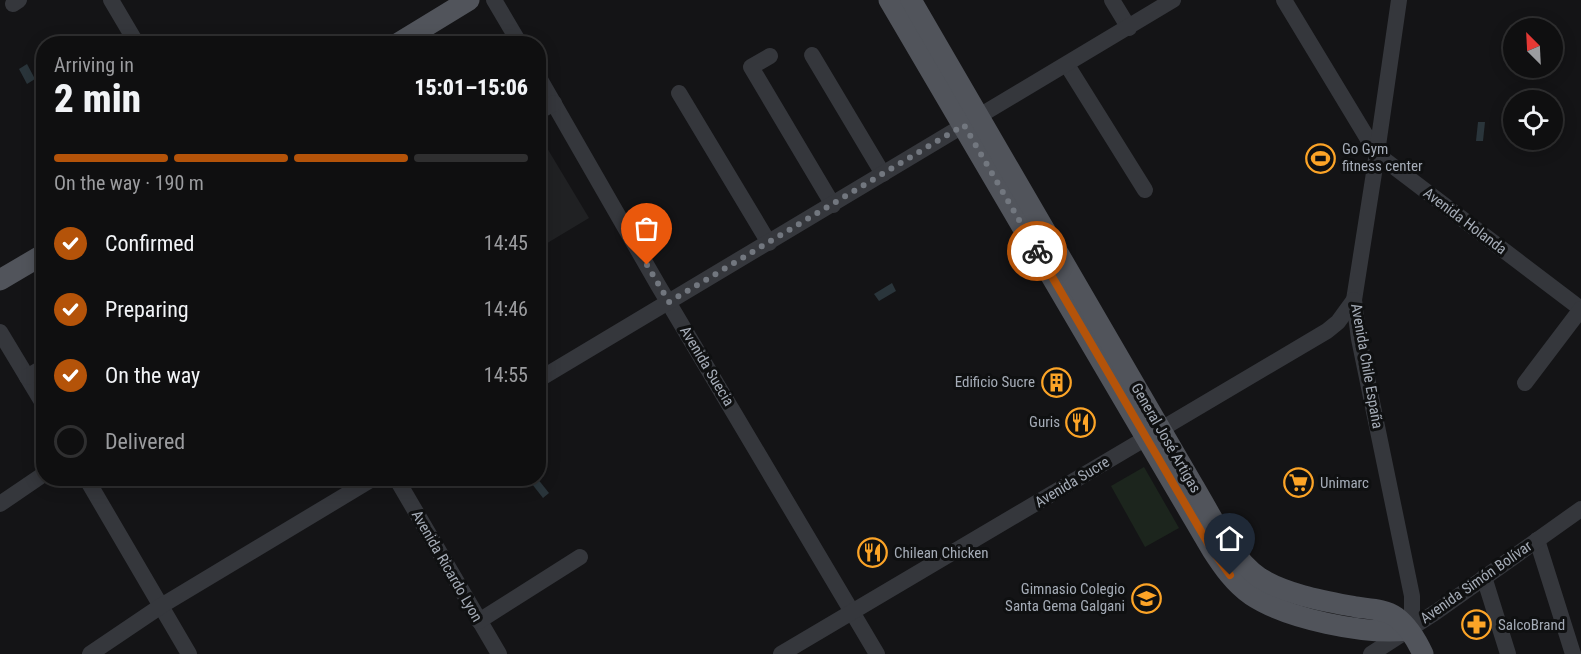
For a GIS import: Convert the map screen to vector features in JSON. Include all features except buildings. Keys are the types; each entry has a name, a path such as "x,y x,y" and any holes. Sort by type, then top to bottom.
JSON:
{"main road":[{"path":"410,36 469,0"},
{"name":"General José Artigas","path":"889,0 972,121"},
{"name":"General José Artigas","path":"911,0 972,121 1154,433 1240,560 1253,573 1274,585 1308,596 1376,609 1394,615 1408,630"},
{"path":"0,280 36,259"},
{"path":"1408,630 1423,654"}],"street":[{"path":"111,0 132,36"},
{"path":"494,0 515,36"},
{"path":"1112,0 1129,28"},
{"path":"546,375 1173,0"},
{"name":"Avenida Holanda","path":"1284,0 1377,154 1581,309"},
{"name":"Avenida Chile España","path":"1399,0 1354,300 1359,339 1412,596 1412,614 1408,630"},
{"path":"812,55 883,174"},
{"path":"770,56 751,67 833,205"},
{"path":"1067,65 1145,190"},
{"name":"Avenida Suecia","path":"546,90 877,654"},
{"path":"679,93 769,243"},
{"path":"546,108 554,103"},
{"name":"Avenida Sucre","path":"781,654 1327,331 1338,322 1354,300"},
{"path":"1525,383 1581,309"},
{"path":"1327,331 1346,332 1359,339"},
{"path":"0,332 36,392"},
{"path":"27,377 36,372"},
{"path":"0,504 36,479"},
{"path":"91,486 189,654"},
{"path":"90,654 161,606 361,486"},
{"name":"Avenida Ricardo Lyon","path":"401,486 499,654"},
{"name":"Avenida Simón Bolívar","path":"1371,654 1581,509"},
{"path":"1532,543 1563,654"},
{"path":"1532,543 1573,654"},
{"path":"479,621 580,557"},
{"path":"1484,577 1508,654"}],"shaded area":[{"path":"27,64 35,79 27,84 19,69"},
{"path":"1478,122 1485,122 1483,141 1476,141"},
{"path":"546,146 589,218 546,244"},
{"path":"892,283 896,291 879,301 874,294"},
{"path":"1144,467 1179,528 1145,547 1111,486"},
{"path":"534,486 543,486 549,493 543,498"}],"way so far":[{"path":"647,265 669,302 964,125 1037,251"}],"place":[{"name":"Go Gym fitness center","path":"1321,158"},
{"name":"Edificio Sucre","path":"1056,382"},
{"name":"Guris","path":"1081,422"},
{"name":"Unimarc","path":"1299,483"},
{"name":"Chilean Chicken","path":"873,553"},
{"name":"Gimnasio Colegio Santa Gema Galgani","path":"1146,598"},
{"name":"SalcoBrand","path":"1477,625"}],"route":[{"path":"1037,251 1212,550 1230,575"}]}
